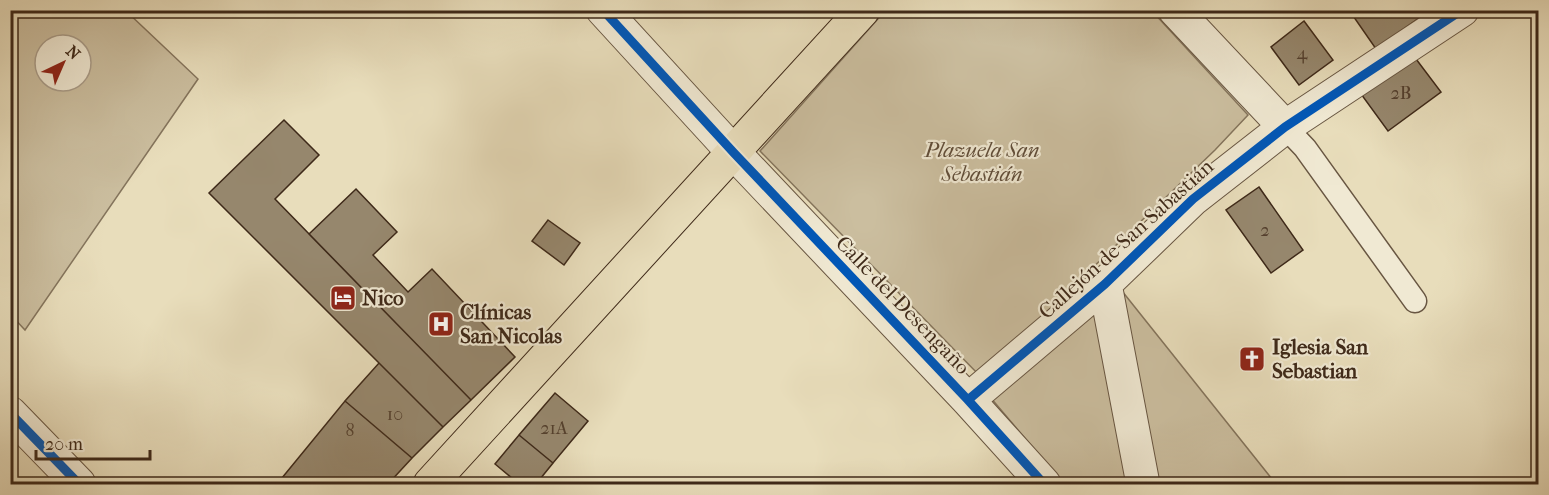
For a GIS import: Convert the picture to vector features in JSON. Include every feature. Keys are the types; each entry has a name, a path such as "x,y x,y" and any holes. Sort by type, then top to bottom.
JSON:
{"main road":[{"path":"430,484 863,10"}],"street":[{"name":"Calle del Desengaño","path":"603,10 1044,484"},
{"path":"1175,10 1285,127"},
{"name":"Callejón de San Sabastián","path":"968,400 1106,284 1193,199 1285,127 1462,10"},
{"path":"1106,284 1143,484"},
{"path":"10,413 79,484"}],"lane":[{"path":"1285,127 1305,148 1415,301"}],"green space":[{"path":"10,11 126,11 198,79 25,330 10,314"},
{"name":"Plazuela San Sebastián","path":"885,11 1152,11 1248,115 1215,150 980,376 760,151"},
{"path":"1122,291 1276,484 1154,484"},
{"path":"1095,305 1130,484 1064,484 990,397"}],"building":[{"path":"1349,10 1430,10 1376,49"},
{"path":"1304,21 1333,60 1299,85 1271,47"},
{"path":"1413,55 1441,92 1388,131 1361,94"},
{"name":"Nico","path":"284,120 319,155 275,199 471,400 443,427 209,193"},
{"path":"1259,187 1303,250 1271,273 1226,210"},
{"name":"Clínicas San Nicolas","path":"356,189 397,232 373,255 408,292 432,269 515,357 471,400 309,234"},
{"path":"548,220 580,243 564,265 532,241"},
{"path":"379,363 443,427 412,458 345,401"},
{"path":"555,393 588,421 553,463 519,435"},
{"path":"345,401 412,458 388,484 277,484"},
{"path":"519,435 553,463 536,484 519,484 495,464"}],"cycle path":[{"path":"603,10 1044,484"},
{"path":"968,400 1105,284 1193,199 1285,127 1462,10"},
{"path":"10,413 79,484"}],"place":[{"name":"Nico","path":"343,298"},
{"name":"Clínicas San Nicolas","path":"441,324"},
{"name":"Iglesia San Sebastian","path":"1252,359"}]}
